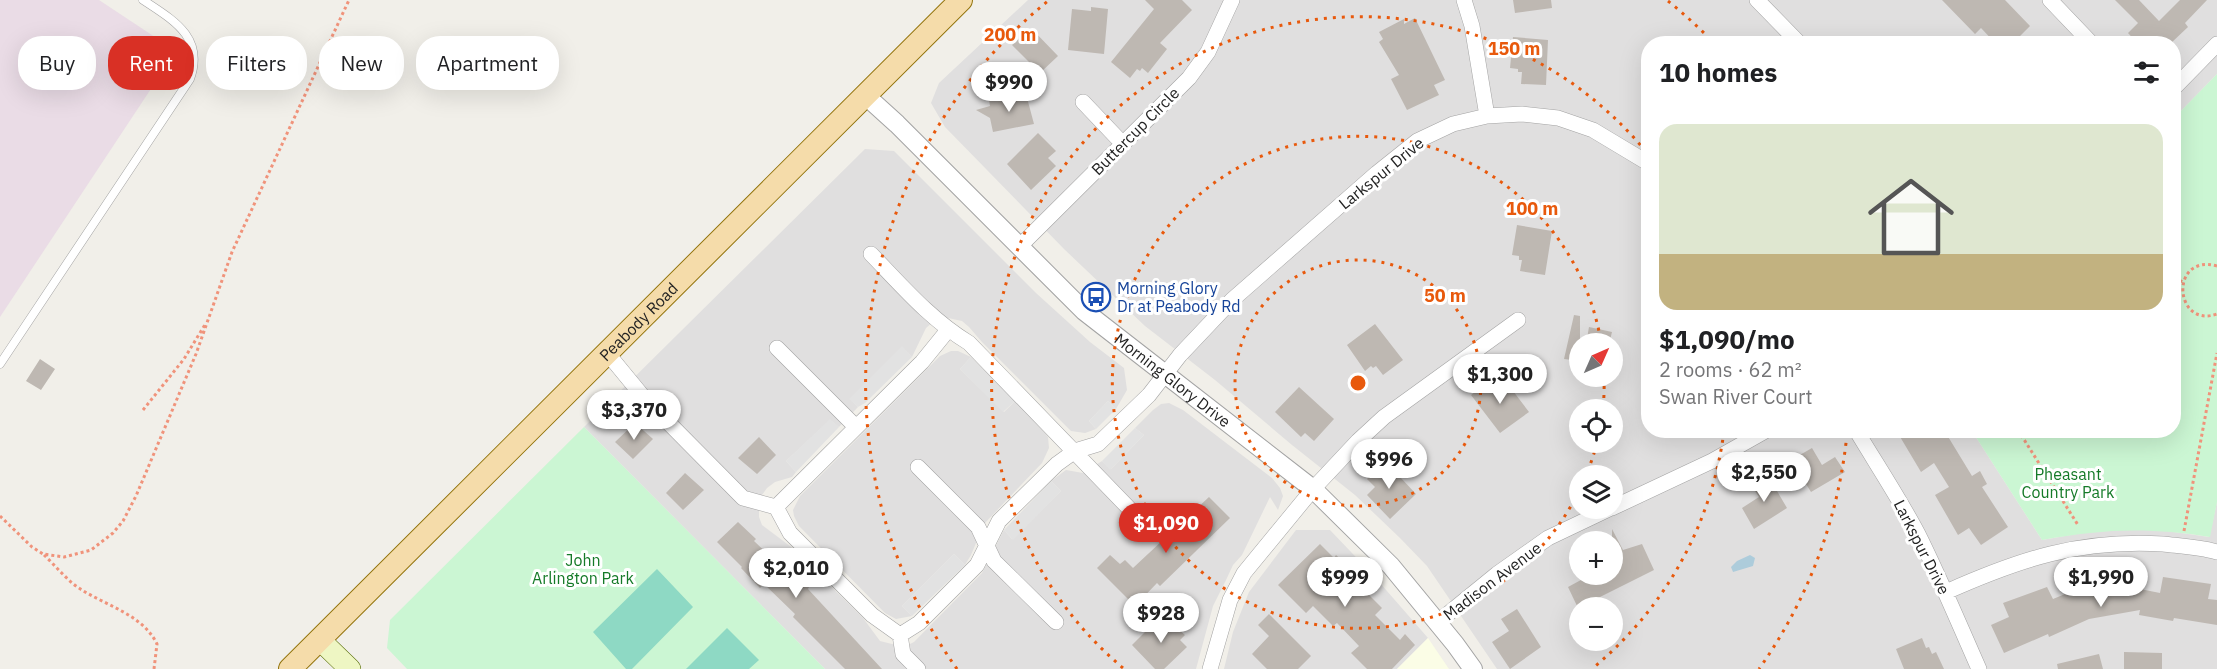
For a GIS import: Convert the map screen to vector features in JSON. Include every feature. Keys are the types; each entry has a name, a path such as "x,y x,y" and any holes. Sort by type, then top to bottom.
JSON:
{"main road":[{"name":"Peabody Road","path":"290,669 961,0"},
{"path":"320,640 350,669"}],"street":[{"name":"Buttercup Circle","path":"1018,247 1189,78 1208,52 1232,0"},
{"path":"1464,0 1472,26 1487,116"},
{"path":"1757,0 1792,36"},
{"path":"2050,0 2084,36"},
{"path":"2181,81 2217,44"},
{"name":"Morning Glory Drive","path":"865,95 897,124 1084,311 1313,489 1391,566 1438,622 1473,669"},
{"path":"1083,102 1122,143"},
{"name":"Larkspur Drive","path":"900,635 919,623 977,565 999,521 1057,464 1075,451 1098,444 1149,395 1180,355 1232,300 1385,166 1417,141 1453,124 1487,116 1522,114 1558,118 1593,130 1641,159"},
{"path":"871,254 948,330 969,343 1147,527"},
{"path":"1210,669 1230,600 1244,573 1313,489 1384,417 1518,320"},
{"path":"776,507 922,362 948,330"},
{"path":"777,348 856,427"},
{"path":"608,354 645,399 743,498 776,507 790,533 872,615 900,635 903,654 918,669"},
{"name":"Madison Avenue","path":"1623,503 1712,461 1753,438"},
{"name":"Larkspur Drive","path":"1861,438 1897,496 1946,592 1978,669"},
{"path":"918,467 978,527 994,561 1056,622"},
{"name":"Madison Avenue","path":"1438,622 1497,574 1548,538 1589,519"},
{"path":"1946,592 2015,563 2046,553 2079,548 2132,542 2217,552"}],"lane":[{"path":"0,364 190,79 194,56 190,40 178,24 143,0"}],"path":[{"path":"43,554 64,557 91,550 113,533 123,521 136,496 212,314 232,252 349,0"},
{"path":"2217,266 2201,265 2193,268 2183,282 2182,291 2188,308 2204,316 2217,314"},
{"path":"143,410 184,359 212,314"},
{"path":"2184,531 2217,353"},
{"path":"2024,438 2078,525"},
{"path":"0,516 80,590 122,612 146,628 157,644 154,669"}],"shaded area":[{"path":"0,0 99,0 153,36 108,36 108,90 150,90 0,317"},
{"path":"1028,0 2217,0 2217,74 2181,111 2181,36 1641,36 1641,438 1976,438 2042,540 2120,529 2160,530 2209,537 2217,502 2217,669 1497,669 1427,566 1400,538 1355,495 1215,380 1145,326 1064,249 945,127 931,103 939,83"},
{"path":"865,149 894,151 1036,293 1090,342 1124,368 1127,390 1116,409 1108,401 1089,421 1096,429 1085,433 1071,431 962,321 948,318 934,321 926,328 912,357 902,347 850,399 858,407 839,427 830,420 786,461 796,472 792,477 775,482 762,495 759,517 762,525 790,546 863,618 880,641 900,646 908,645 914,642 982,573 1004,530 1012,539 1061,491 1051,481 1066,470 1083,473 1102,461 1111,469 1144,435 1135,428 1161,404 1169,403 1183,410 1272,478 1283,496 1278,510 1270,497 1242,555 1233,565 1213,606 1196,669 825,669 584,427"},
{"path":"902,346 912,357 865,403 858,407 849,399"},
{"path":"951,351 958,351 971,357 960,369 1004,412 1015,401 1048,437 1049,448 1042,463 984,524 965,565 954,554 902,606 912,616 896,619 885,613 799,526 793,510 800,496 940,356"},
{"path":"971,357 1015,401 1003,412 960,369"},
{"path":"1108,401 1116,409 1096,429 1089,421"},
{"path":"830,419 839,427 796,472 786,461"},
{"path":"1135,428 1144,435 1110,470 1102,461"},
{"path":"1051,481 1061,491 1013,540 1004,530"},
{"path":"1296,530 1330,530 1428,638 1397,669 1224,669 1233,632 1249,592"},
{"path":"954,554 965,565 912,616 902,606"},
{"path":"1428,638 1449,669 1397,669"}],"green space":[{"name":"Pheasant Country Park","path":"2217,74 2217,502 2210,537 2166,532 2126,531 2085,533 2042,540 1976,438 2181,438 2181,111"},
{"name":"John Arlington Park","path":"584,427 825,669 407,669 387,648 390,620"},
{"path":"657,569 693,607 632,669 626,669 593,632"},
{"path":"727,628 759,660 749,669 686,669"}],"water":[{"path":"1750,555 1755,558 1753,566 1733,572 1731,567 1737,561"}],"building":[{"path":"1145,0 1182,0 1192,10 1160,43 1167,49 1148,73 1142,68 1140,71 1137,69 1130,78 1111,62 1154,9"},
{"path":"1513,0 1551,0 1552,8 1515,13"},
{"path":"1942,0 2005,0 2030,26 2020,36 1988,36 1981,28 1975,34"},
{"path":"2115,0 2139,0 2159,21 2180,0 2207,0 2185,23 2188,27 2178,36 2131,36 2128,33 2138,23"},
{"path":"1091,7 1108,9 1104,54 1068,50 1072,9 1091,11"},
{"path":"1415,18 1445,80 1434,85 1439,95 1407,110 1391,79 1399,75 1379,42 1383,39 1379,32 1404,19 1404,24"},
{"path":"1031,28 1058,56 1040,73 1012,45"},
{"path":"1513,37 1548,40 1546,85 1521,84 1522,72 1510,68"},
{"path":"1026,94 1034,124 993,132 990,118 976,110 990,106 989,100"},
{"path":"1038,133 1056,151 1048,158 1056,166 1031,190 1007,164"},
{"path":"1517,225 1552,231 1545,275 1520,271 1522,260 1519,260 1519,256 1512,255"},
{"path":"1574,315 1580,316 1580,333 1570,333"},
{"path":"1375,324 1403,360 1383,375 1376,366 1373,368 1371,366 1365,371 1347,345"},
{"path":"1589,327 1612,332 1612,333 1588,333"},
{"path":"1569,337 1569,360 1564,359"},
{"path":"40,359 55,369 41,390 26,381"},
{"path":"1491,380 1497,388 1507,383 1529,412 1500,433 1471,395"},
{"path":"1299,387 1334,419 1314,441 1305,433 1301,437 1275,412"},
{"path":"635,423 653,439 633,459 615,442"},
{"path":"759,437 776,455 757,474 738,458"},
{"path":"1901,438 1949,438 1972,476 1980,471 1987,484 1982,487 2008,527 1981,545 1969,528 1958,535 1935,495 1949,487 1934,463 1921,472"},
{"path":"1812,448 1822,465 1835,457 1845,472 1811,492 1791,460"},
{"path":"1385,461 1416,494 1390,519 1367,495 1375,487 1367,479"},
{"path":"685,473 704,490 683,510 666,493"},
{"path":"1767,474 1787,508 1754,529 1742,508 1759,497 1751,485"},
{"path":"1209,497 1230,518 1160,586 1157,583 1135,606 1097,568 1110,555 1120,564 1125,560 1133,568"},
{"path":"738,522 756,539 754,541 788,573 791,571 809,587 808,589 882,669 845,669 764,584 760,588 717,542"},
{"path":"1320,544 1334,558 1336,555 1351,569 1347,573 1382,608 1375,615 1400,640 1405,634 1415,645 1392,669 1367,669 1351,653 1359,646 1337,623 1333,626 1313,606 1306,613 1278,585"},
{"path":"1642,544 1654,570 1600,597 1573,597 1568,587 1572,585 1623,585 1623,550"},
{"path":"2104,577 2107,591 2130,587 2160,593 2163,577 2211,584 2208,599 2217,600 2217,625 2139,615 2140,610 2089,619 2049,637 2048,634 2004,653 1991,625 2009,617 2003,603 2047,587 2053,599 2087,585 2086,580"},
{"path":"1517,609 1541,647 1510,669 1492,642 1509,631 1501,619"},
{"path":"1269,614 1311,656 1298,669 1267,669 1252,654 1269,636 1258,625"},
{"path":"1162,615 1185,635 1180,640 1187,647 1164,669 1155,669 1132,645"},
{"path":"1922,638 1926,648 1929,647 1932,654 1936,652 1944,669 1904,669 1896,649"},
{"path":"2124,652 2162,653 2162,669 2124,669"},
{"path":"2099,654 2103,669 2058,669 2057,664"}],"place":[{"name":"Morning Glory Dr at Peabody Rd","path":"1096,297"}]}
